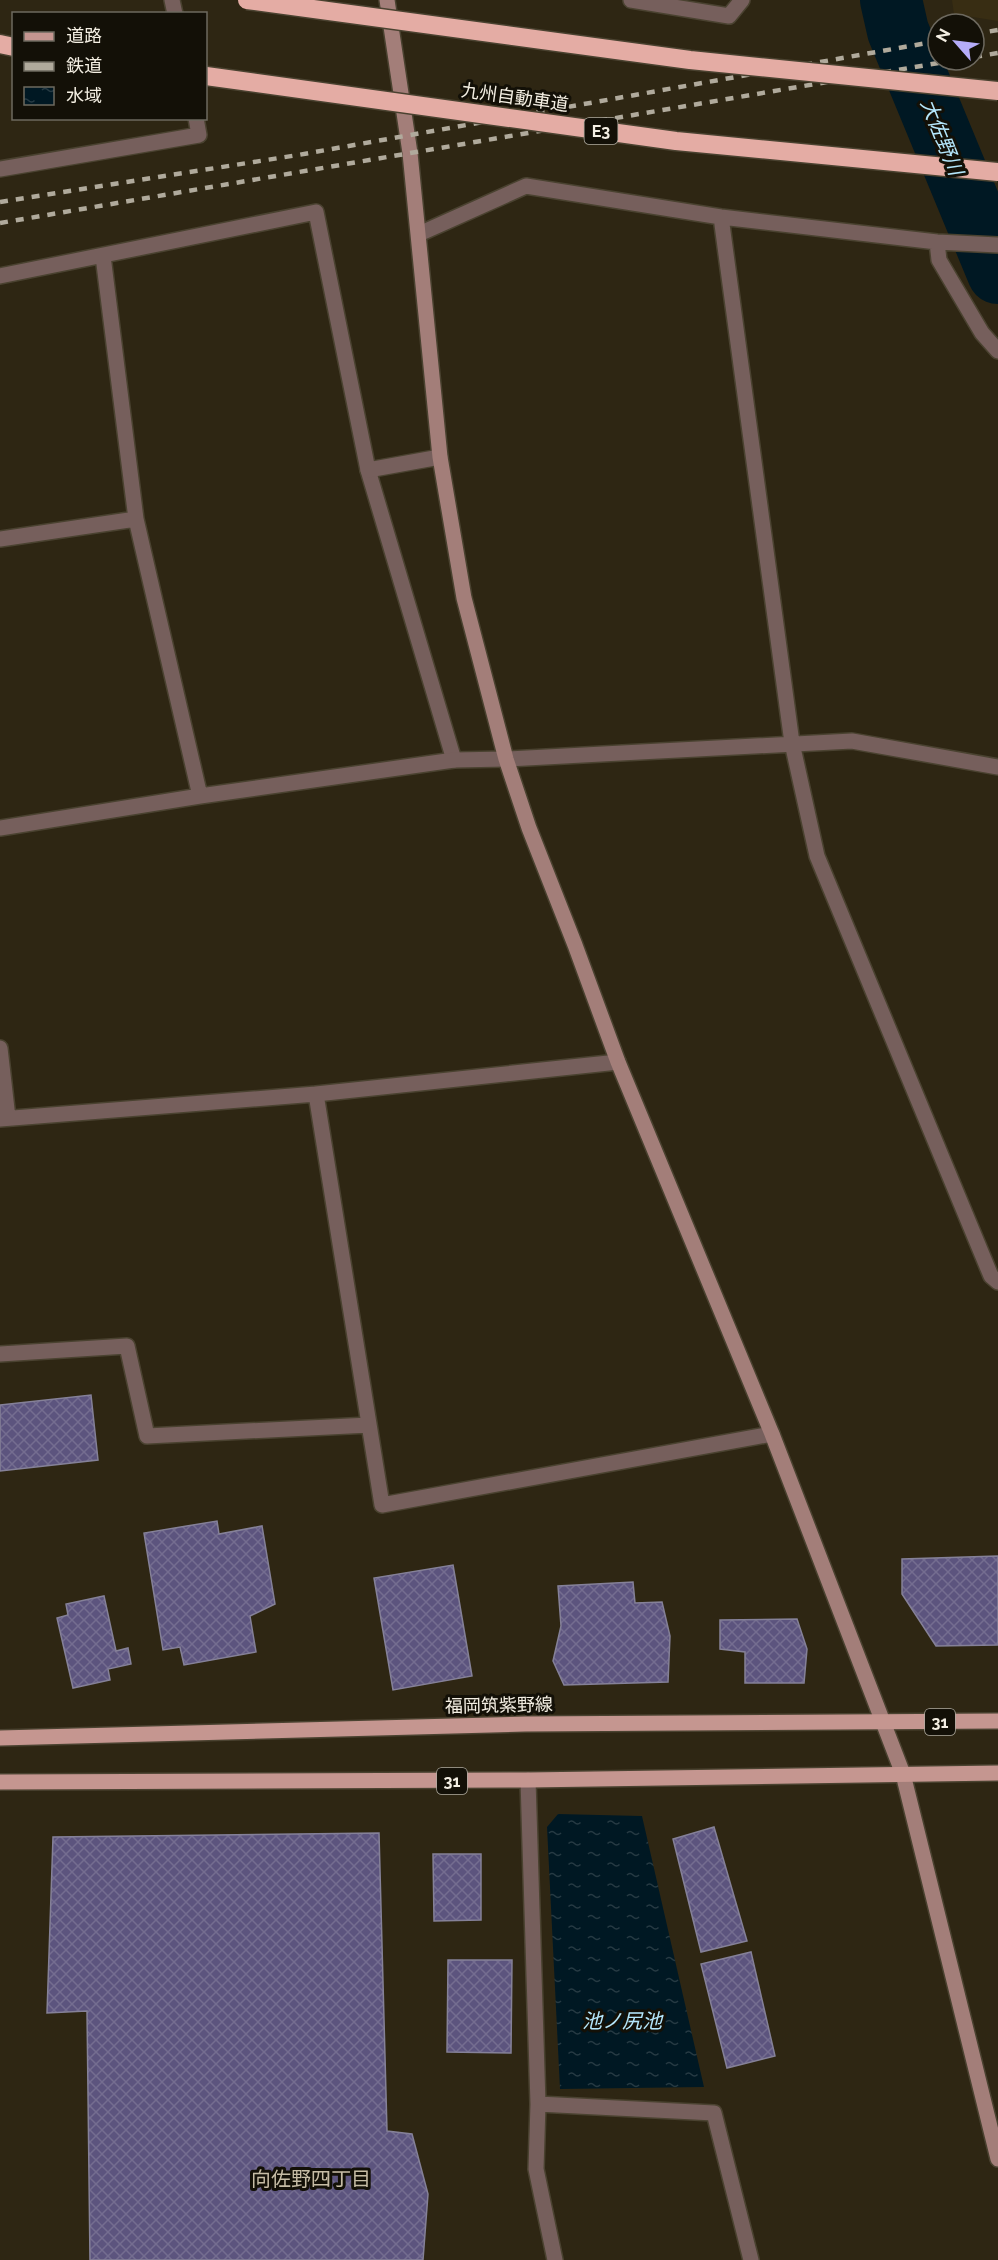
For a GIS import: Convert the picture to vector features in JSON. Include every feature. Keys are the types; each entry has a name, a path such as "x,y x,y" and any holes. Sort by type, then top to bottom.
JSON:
{"highway":[{"path":"247,0 690,60 998,91"},
{"name":"九州自動車道","path":"207,76 676,141 998,172"}],"main road":[{"name":"福岡筑紫野線","path":"0,1738 525,1724 998,1721"},
{"name":"31","path":"0,1782 528,1780 998,1773"}],"street":[{"path":"387,0 408,135 440,457 464,598 506,759 529,828 618,1062 772,1434 903,1774 998,2159"},
{"path":"631,0 729,16 742,0"},
{"path":"0,169 199,135 196,120"},
{"path":"419,234 526,186 721,217 937,242 998,244"},
{"path":"0,276 316,212 368,470 454,760"},
{"path":"721,217 792,743 817,856 991,1276 998,1282"},
{"path":"937,242 939,260 982,333 998,351"},
{"path":"103,256 136,519 200,796"},
{"path":"368,470 440,457"},
{"path":"0,540 136,519"},
{"path":"0,828 200,796 454,760 852,741 998,766"},
{"path":"0,1048 4,1118 316,1094 618,1062"},
{"path":"316,1094 382,1505 772,1434"},
{"path":"0,1353 127,1346 147,1436 369,1425"},
{"path":"528,1780 538,2104 536,2169 555,2260"},
{"path":"538,2104 714,2113 751,2260"}],"shaded area":[{"path":"952,0 998,0 998,21 986,19 986,12 954,12"}],"water":[{"name":"池ノ尻池","path":"558,1814 642,1816 704,2087 560,2089 547,1827"}],"building":[{"path":"91,1395 98,1460 0,1471 0,1405"},
{"path":"217,1521 219,1534 262,1526 275,1604 250,1616 256,1652 184,1665 180,1647 163,1650 144,1533"},
{"path":"998,1556 998,1645 936,1646 902,1594 902,1559"},
{"path":"453,1565 472,1676 393,1690 374,1578"},
{"path":"633,1582 635,1603 662,1602 670,1636 668,1682 564,1685 553,1661 561,1626 558,1586"},
{"path":"104,1596 116,1651 128,1648 131,1664 108,1669 110,1680 73,1688 57,1618 68,1615 66,1604"},
{"path":"797,1619 807,1649 804,1683 745,1683 745,1652 720,1649 720,1620"},
{"path":"714,1827 747,1941 701,1952 673,1839"},
{"path":"379,1833 387,2131 412,2134 428,2194 423,2260 90,2260 87,2011 47,2013 53,1837"},
{"path":"433,1854 481,1854 481,1920 434,1921"},
{"path":"751,1952 775,2056 727,2068 701,1964"},
{"path":"448,1960 512,1960 511,2053 447,2052"}],"waterway":[{"name":"大佐野川","path":"891,0 898,31 998,273"}],"railway":[{"path":"986,32 998,30"},
{"path":"0,202 298,155 926,43"},
{"path":"986,55 998,53"},
{"path":"0,223 926,65"}],"district":[{"name":"向佐野四丁目","path":"311,2179"}]}
